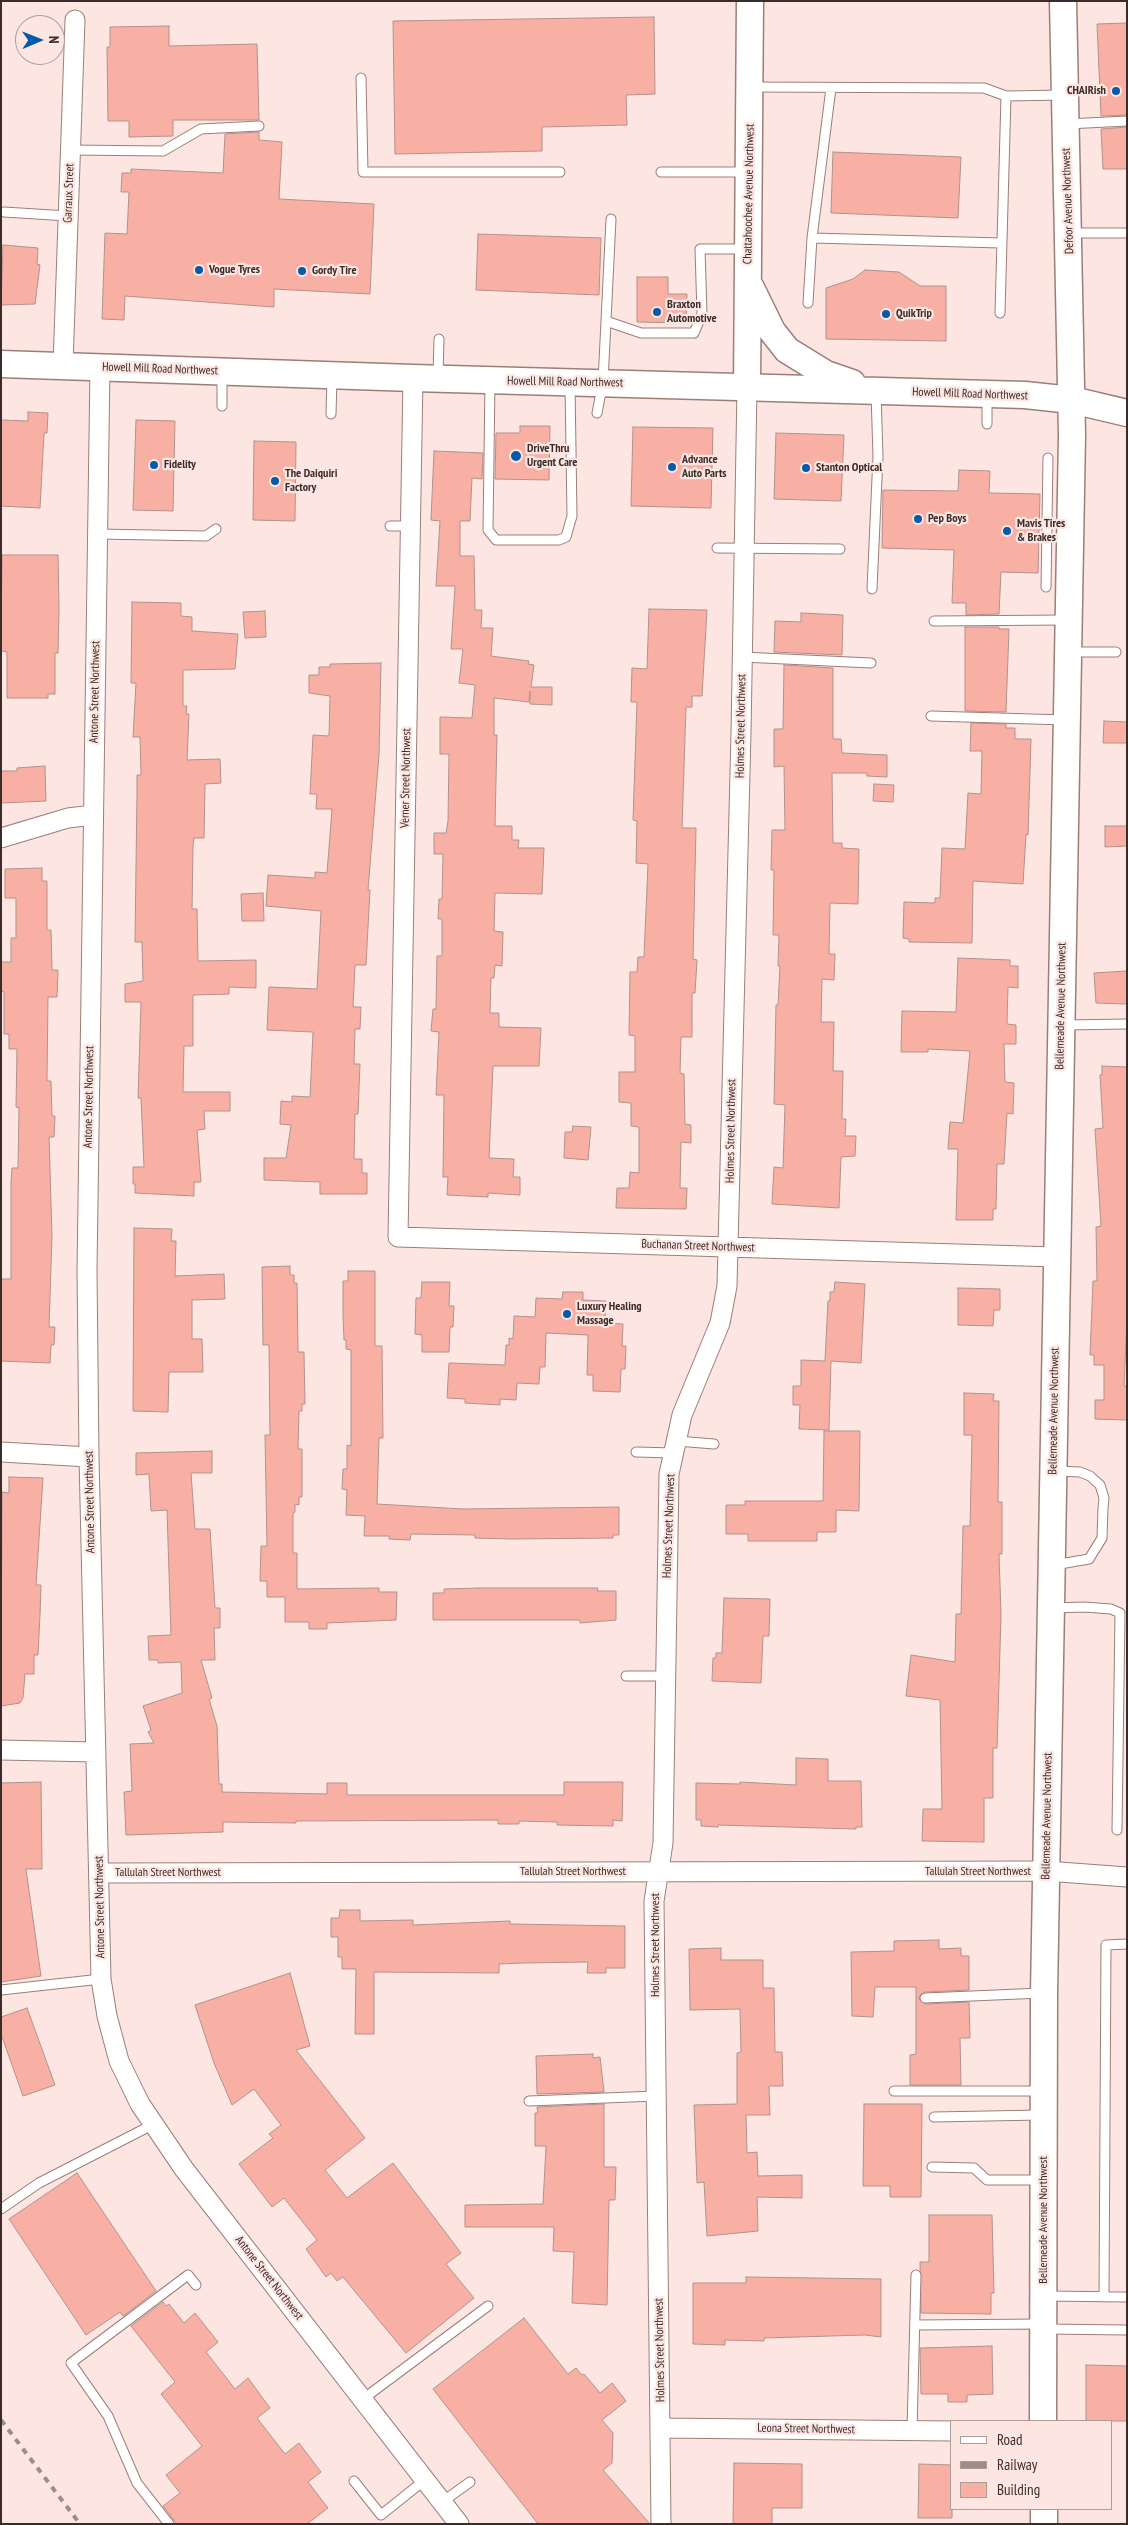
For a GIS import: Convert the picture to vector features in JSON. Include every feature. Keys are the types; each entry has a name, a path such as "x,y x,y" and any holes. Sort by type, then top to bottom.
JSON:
{"street":[{"name":"Chattahoochee Avenue Northwest","path":"747,387 750,1"},
{"name":"Defoor Avenue Northwest","path":"1064,1 1072,400"},
{"name":"Garraux Street","path":"63,365 75,20"},
{"path":"748,280 759,309 772,331 788,350 826,374 876,390"},
{"name":"Howell Mill Road Northwest","path":"1,364 1025,395 1072,400 1127,412"},
{"name":"Antone Street Northwest","path":"100,367 87,1270 89,1457 101,1979 107,2016 119,2061 140,2104 184,2168 459,2524"},
{"name":"Verner Street Northwest","path":"398,1179 410,526 426,378"},
{"name":"Holmes Street Northwest","path":"661,2524 654,1901 663,1843 670,1474 682,1415 720,1323 727,1286 747,387"},
{"name":"Bellemeade Avenue Northwest","path":"1043,2420 1044,1993 1072,400"},
{"path":"1,838 68,818 93,815"},
{"name":"Buchanan Street Northwest","path":"398,1179 398,1236 1056,1257"},
{"path":"1,1452 89,1457"},
{"path":"1,1750 96,1752"},
{"name":"Tallulah Street Northwest","path":"100,1873 1046,1872 1127,1877"},
{"name":"Leona Street Northwest","path":"660,2428 950,2431"},
{"path":"1044,2510 1044,2524"}],"lane":[{"path":"361,78 363,172 560,172"},
{"path":"750,87 984,88 1006,96 1066,95"},
{"path":"808,303 812,238 831,88"},
{"path":"1000,313 1006,96"},
{"path":"1066,124 1127,121"},
{"path":"71,150 163,151 201,129 260,126"},
{"path":"661,172 749,172"},
{"path":"4,212 68,216"},
{"path":"598,413 603,382 611,219"},
{"path":"1069,233 1127,233"},
{"path":"812,238 1002,243"},
{"path":"606,321 641,333 694,333 702,314 700,249 748,249"},
{"path":"426,378 439,339"},
{"path":"222,371 222,406"},
{"path":"331,414 332,375"},
{"path":"490,380 488,530 496,540 559,540 566,537 572,516 570,382"},
{"path":"872,589 878,456 876,390"},
{"path":"987,394 987,424"},
{"path":"1046,587 1048,458"},
{"path":"390,526 410,526"},
{"path":"98,534 206,536 216,529"},
{"path":"717,548 840,548"},
{"path":"934,621 1068,620"},
{"path":"1067,652 1116,652"},
{"path":"742,657 871,663"},
{"path":"931,716 1066,720"},
{"path":"1061,1025 1127,1024"},
{"path":"636,1452 714,1444"},
{"path":"1051,1565 1089,1559 1102,1538 1104,1498 1100,1485 1090,1476 1069,1471 1053,1471"},
{"path":"1051,1608 1084,1607 1111,1609 1120,1613 1117,1830"},
{"path":"626,1676 666,1676"},
{"path":"1104,2297 1106,1945 1127,1944"},
{"path":"1,1990 101,1979"},
{"path":"925,1998 1044,1993"},
{"path":"894,2091 1044,2103"},
{"path":"529,2101 656,2096"},
{"path":"934,2117 1044,2103"},
{"path":"1,2209 39,2183 154,2124"},
{"path":"932,2167 974,2168 987,2180 1043,2180"},
{"path":"169,2524 137,2483 108,2416 71,2362 188,2275 196,2285"},
{"path":"912,2430 916,2275"},
{"path":"1044,2296 1127,2297"},
{"path":"363,2399 488,2306"},
{"path":"915,2326 1043,2326 1127,2330"},
{"path":"354,2481 382,2515 426,2479"},
{"path":"442,2502 470,2482"}],"building":[{"path":"654,17 655,94 626,95 627,125 542,127 542,151 395,154 393,21"},
{"path":"1127,23 1127,115 1101,116 1097,24"},
{"path":"169,26 169,46 257,44 259,120 173,120 173,136 129,137 129,121 108,121 107,47 110,47 110,27"},
{"path":"1127,127 1127,169 1103,169 1101,129"},
{"path":"259,132 259,140 282,142 279,199 374,204 370,294 274,289 274,307 125,296 124,320 102,319 105,233 127,234 129,192 121,192 122,173 131,173 131,169 223,173 225,134"},
{"path":"833,152 961,157 958,218 831,213"},
{"path":"478,234 601,238 599,295 476,290"},
{"path":"3,245 38,248 37,264 40,265 35,304 1,305"},
{"name":"QuikTrip","path":"865,270 899,272 920,286 946,286 946,341 826,339 826,288 853,279"},
{"path":"637,277 668,277 668,294 687,294 686,323 637,322"},
{"path":"28,412 48,413 47,433 44,433 40,508 1,506 1,420 28,421"},
{"name":"Fidelity","path":"136,420 175,421 173,511 133,510"},
{"name":"DriveThru Urgent Care","path":"520,426 550,426 549,480 495,479 496,433 520,433"},
{"name":"Advance Auto Parts","path":"633,427 713,428 711,508 631,506"},
{"path":"776,433 844,435 841,501 774,499"},
{"name":"The Daiquiri Factory","path":"254,441 296,442 295,521 253,520"},
{"path":"434,451 483,453 482,479 472,478 470,521 460,521 460,556 474,556 475,610 482,610 481,628 493,628 491,656 529,661 528,664 534,665 531,687 552,687 552,705 530,704 530,691 529,702 494,698 494,735 497,735 495,826 512,826 512,840 519,840 518,848 544,848 542,894 495,893 494,931 503,932 502,966 495,965 494,978 491,978 490,1013 499,1013 499,1027 541,1028 539,1066 493,1066 489,1158 514,1159 513,1177 520,1177 520,1195 488,1193 488,1197 447,1195 448,1177 443,1177 444,1095 436,1095 439,1032 431,1031 433,1009 436,1009 437,956 442,956 442,919 438,919 439,899 442,899 443,854 434,854 434,833 446,833 448,821 449,754 440,754 440,717 472,718 475,685 459,683 463,649 451,649 455,586 436,586 440,521 431,520"},
{"path":"959,470 990,471 989,493 1040,494 1038,573 1001,572 999,614 966,615 966,603 952,603 954,550 882,548 883,490 958,491"},
{"path":"2,555 58,555 58,653 55,653 55,694 48,694 48,698 7,698 7,652 1,651"},
{"path":"132,602 181,603 181,616 192,617 192,631 238,634 235,669 183,670 183,706 187,706 186,714 189,714 187,760 220,759 221,783 205,784 204,838 194,838 193,845 192,909 197,909 198,961 256,960 256,988 229,987 229,994 193,995 193,1046 184,1046 183,1092 230,1092 230,1111 204,1111 205,1129 197,1130 201,1182 194,1182 194,1196 135,1193 135,1184 133,1184 133,1167 144,1167 141,1098 138,1098 141,1002 125,1002 125,984 143,981 142,942 135,942 137,775 141,775 140,737 133,737 136,683 131,683"},
{"path":"649,609 707,610 702,696 692,696 692,707 686,707 682,828 696,828 693,959 697,960 695,993 692,993 692,1037 681,1037 680,1073 684,1074 685,1124 691,1125 691,1143 681,1142 680,1188 687,1188 686,1209 616,1208 617,1188 629,1188 630,1172 639,1173 639,1127 631,1126 631,1103 619,1102 619,1072 635,1072 635,1036 629,1035 630,972 637,972 638,957 644,957 648,864 636,863 637,821 633,820 637,702 631,702 632,668 647,669"},
{"path":"265,611 266,637 245,638 243,612"},
{"path":"801,613 843,615 842,655 774,652 775,621 801,622"},
{"path":"965,627 999,627 999,629 1009,629 1006,712 965,711"},
{"path":"381,663 379,754 368,890 370,890 366,965 355,965 353,1007 361,1007 360,1029 355,1029 354,1064 360,1064 358,1114 355,1114 354,1159 362,1159 362,1173 367,1173 367,1194 320,1194 320,1182 264,1180 264,1158 286,1158 291,1125 280,1124 281,1101 292,1102 292,1096 310,1097 313,1032 267,1030 269,987 317,989 321,911 266,906 268,875 315,878 315,872 327,873 332,809 316,809 317,794 310,794 313,735 329,736 330,696 309,693 309,675 319,675 319,667 330,667 330,664"},
{"path":"784,665 833,668 833,739 841,739 842,753 887,755 887,777 867,776 867,773 832,773 833,843 842,843 842,848 859,849 858,904 830,903 829,954 835,954 834,980 822,979 821,1022 834,1022 833,1071 843,1071 842,1119 846,1119 845,1136 856,1136 855,1156 841,1157 839,1208 772,1204 774,1167 783,1168 785,1105 774,1104 776,1005 778,1005 780,966 778,966 779,935 773,935 774,870 771,870 772,830 785,830 784,766 774,767 774,729 783,729"},
{"path":"1104,721 1127,722 1127,743 1103,743"},
{"path":"971,723 1006,724 1006,728 1015,728 1015,739 1031,739 1028,835 1026,834 1023,884 973,881 972,943 909,942 909,939 903,938 904,902 935,903 935,898 940,898 942,848 965,849 968,793 981,794 982,751 970,751"},
{"path":"45,766 46,801 1,803 1,771 17,771 17,768"},
{"path":"874,784 894,785 893,802 873,801"},
{"path":"1105,826 1127,826 1127,846 1105,847"},
{"path":"42,868 42,881 47,881 47,930 51,930 52,970 58,970 57,997 48,997 47,1081 51,1081 52,1116 55,1116 54,1137 49,1137 52,1236 49,1327 55,1327 50,1363 1,1361 1,1279 11,1279 11,1182 12,1168 18,1168 19,1108 16,1107 17,1049 9,1049 9,1034 4,1034 4,992 1,991 1,962 11,962 11,938 16,938 16,898 5,898 5,869"},
{"path":"263,893 264,921 242,921 241,894"},
{"path":"958,958 1010,960 1010,966 1018,966 1018,988 1008,987 1007,1024 1016,1025 1016,1044 1004,1044 1005,1082 1014,1083 1013,1114 1007,1113 1004,1164 997,1164 996,1209 993,1209 993,1220 956,1220 958,1149 948,1149 950,1122 963,1123 970,1051 928,1049 928,1052 901,1052 902,1011 956,1012"},
{"path":"1127,971 1127,1004 1096,1003 1094,973"},
{"path":"1102,1066 1127,1067 1127,1319 1124,1386 1127,1386 1127,1420 1095,1419 1095,1400 1104,1400 1104,1365 1094,1365 1094,1355 1090,1355 1093,1281 1097,1281 1096,1227 1101,1226 1095,1129 1103,1128 1100,1075 1102,1075"},
{"path":"573,1126 591,1127 588,1160 564,1158 565,1132 572,1132"},
{"path":"134,1228 172,1229 171,1241 176,1241 175,1276 224,1274 225,1299 192,1300 192,1339 202,1339 203,1372 169,1372 168,1412 133,1411"},
{"path":"290,1266 290,1275 294,1275 294,1283 297,1283 298,1352 304,1352 305,1404 302,1404 302,1411 299,1411 298,1449 302,1449 302,1497 299,1497 299,1505 295,1504 295,1512 293,1513 293,1553 297,1553 297,1589 379,1588 379,1592 397,1592 396,1620 327,1623 327,1629 309,1629 309,1622 285,1622 285,1597 267,1597 267,1581 260,1581 261,1546 267,1546 265,1435 270,1435 269,1345 263,1345 262,1267"},
{"path":"348,1271 375,1271 375,1346 382,1346 383,1438 379,1438 377,1504 463,1509 619,1507 619,1535 613,1535 613,1538 512,1539 475,1538 475,1535 411,1534 410,1540 389,1539 389,1536 364,1536 365,1516 346,1515 347,1490 342,1489 343,1469 347,1469 347,1445 351,1446 351,1350 346,1349 343,1316 343,1281 348,1281"},
{"path":"422,1282 450,1282 449,1306 454,1306 453,1327 450,1327 449,1352 422,1352 422,1335 415,1334 416,1298 421,1298"},
{"path":"835,1282 865,1284 861,1363 831,1361 829,1430 799,1429 800,1405 793,1405 793,1386 801,1386 801,1360 825,1361 828,1301 830,1301 830,1292 834,1292"},
{"path":"958,1288 1000,1289 1000,1310 994,1310 993,1326 958,1325"},
{"path":"563,1292 583,1292 583,1300 606,1301 605,1323 623,1324 622,1346 626,1346 625,1369 621,1369 620,1392 593,1391 593,1375 587,1375 588,1335 546,1333 545,1367 540,1367 539,1384 517,1383 516,1400 500,1399 500,1405 465,1403 465,1399 447,1398 449,1363 505,1365 506,1345 509,1345 509,1338 513,1339 514,1316 535,1317 536,1298 562,1299"},
{"path":"964,1393 994,1394 993,1401 999,1401 998,1502 1002,1502 1002,1554 999,1554 1001,1615 997,1748 993,1748 993,1798 984,1798 984,1842 922,1841 923,1809 942,1809 940,1700 906,1696 911,1655 955,1662 956,1614 961,1614 963,1526 970,1526 972,1435 964,1435"},
{"path":"824,1431 860,1431 859,1511 836,1510 836,1532 817,1532 817,1541 748,1541 748,1534 726,1534 726,1505 745,1505 745,1501 823,1501"},
{"path":"212,1451 212,1473 191,1473 195,1529 210,1529 215,1608 220,1608 220,1628 214,1628 215,1660 201,1660 212,1698 209,1699 217,1726 219,1784 222,1784 222,1792 327,1794 327,1783 347,1783 347,1795 564,1795 564,1782 623,1782 622,1821 613,1820 613,1826 557,1825 557,1822 519,1821 519,1824 498,1824 498,1820 296,1821 296,1823 223,1822 223,1832 126,1835 124,1792 132,1791 130,1744 154,1743 148,1732 151,1730 143,1706 182,1693 181,1662 158,1663 158,1660 149,1660 148,1636 171,1635 167,1510 151,1511 149,1474 136,1475 136,1453"},
{"path":"9,1477 43,1478 36,1585 41,1585 40,1615 38,1655 34,1655 34,1674 25,1674 23,1698 20,1703 1,1706 2,1492 9,1493"},
{"path":"598,1588 597,1591 616,1591 616,1620 580,1623 580,1620 433,1620 433,1593 444,1593 444,1589"},
{"path":"724,1598 770,1599 769,1636 763,1636 761,1683 712,1681 713,1658 716,1658 716,1653 722,1653"},
{"path":"796,1758 828,1759 828,1781 861,1781 862,1827 856,1827 856,1829 718,1825 718,1827 701,1826 701,1820 696,1820 696,1783 740,1784 740,1782 796,1785"},
{"path":"41,1782 42,1869 26,1869 41,1976 1,1982 1,1783"},
{"path":"340,1910 360,1910 360,1921 413,1920 413,1925 510,1921 510,1924 625,1926 625,1968 606,1968 606,1973 587,1973 588,1962 523,1963 499,1964 499,1973 374,1972 374,2034 355,2034 356,1969 342,1969 342,1957 338,1957 338,1937 331,1937 331,1918 339,1918"},
{"path":"939,1940 939,1949 961,1948 961,1956 969,1956 969,1990 925,1992 920,1995 919,1999 925,2004 969,2002 970,2038 960,2038 961,2085 910,2085 910,2055 916,2054 916,1987 875,1987 873,2017 852,2016 851,1952 894,1951 894,1941"},
{"path":"721,1948 721,1960 763,1960 763,1988 774,1988 775,2052 782,2052 783,2086 769,2086 770,2115 746,2115 747,2153 757,2152 758,2176 802,2175 802,2198 757,2197 758,2231 707,2236 704,2182 697,2183 694,2105 737,2104 737,2053 741,2052 740,2009 690,2010 689,1949"},
{"path":"290,1973 310,2046 296,2050 365,2138 325,2170 347,2198 393,2163 461,2253 446,2264 474,2298 406,2353 343,2277 337,2281 331,2273 326,2277 306,2249 317,2240 284,2198 272,2207 239,2164 273,2138 269,2134 281,2125 254,2089 232,2105 214,2063 195,2005"},
{"path":"27,2008 55,2085 23,2096 1,2034 1,2017"},
{"path":"593,2054 593,2058 600,2057 604,2092 537,2094 536,2056"},
{"path":"604,2104 604,2167 616,2167 615,2200 609,2200 607,2305 572,2303 574,2252 553,2251 554,2227 465,2227 465,2205 543,2204 546,2146 535,2146 535,2113 538,2113 537,2107"},
{"path":"864,2104 922,2104 921,2197 890,2197 890,2186 863,2186"},
{"path":"77,2173 156,2291 123,2316 120,2312 86,2335 9,2219"},
{"path":"929,2215 992,2215 994,2293 991,2293 991,2314 921,2313 920,2262 929,2262"},
{"path":"746,2277 881,2279 881,2337 865,2335 764,2338 764,2341 725,2340 725,2345 693,2344 693,2283 746,2283"},
{"path":"163,2302 166,2306 169,2304 184,2323 195,2313 218,2342 206,2352 235,2389 248,2378 270,2408 257,2418 285,2454 299,2443 321,2472 308,2482 328,2508 307,2524 177,2524 163,2506 180,2493 166,2475 202,2446 161,2394 175,2382 131,2326"},
{"path":"524,2318 568,2374 576,2368 582,2375 584,2374 600,2393 612,2383 626,2401 602,2420 613,2433 612,2463 603,2470 650,2524 538,2524 433,2389"},
{"path":"992,2346 993,2394 967,2395 967,2402 948,2402 948,2394 921,2394 920,2348"},
{"path":"1086,2365 1127,2366 1127,2421 1086,2420"},
{"path":"734,2463 802,2464 802,2508 772,2508 772,2524 733,2524"},
{"path":"919,2464 950,2465 950,2510 952,2510 952,2518 918,2518"}],"railway":[{"path":"1,2420 80,2524"}],"place":[{"name":"CHAIRish","path":"1116,91"},
{"name":"Vogue Tyres","path":"199,270"},
{"name":"Gordy Tire","path":"302,271"},
{"name":"Braxton Automotive","path":"657,312"},
{"name":"QuikTrip","path":"886,314"},
{"name":"DriveThru Urgent Care","path":"516,456"},
{"name":"Fidelity","path":"154,465"},
{"name":"Advance Auto Parts","path":"672,467"},
{"name":"Stanton Optical","path":"806,468"},
{"name":"The Daiquiri Factory","path":"275,481"},
{"name":"Pep Boys","path":"918,519"},
{"name":"Mavis Tires & Brakes","path":"1007,531"},
{"name":"Luxury Healing Massage","path":"567,1314"}]}
